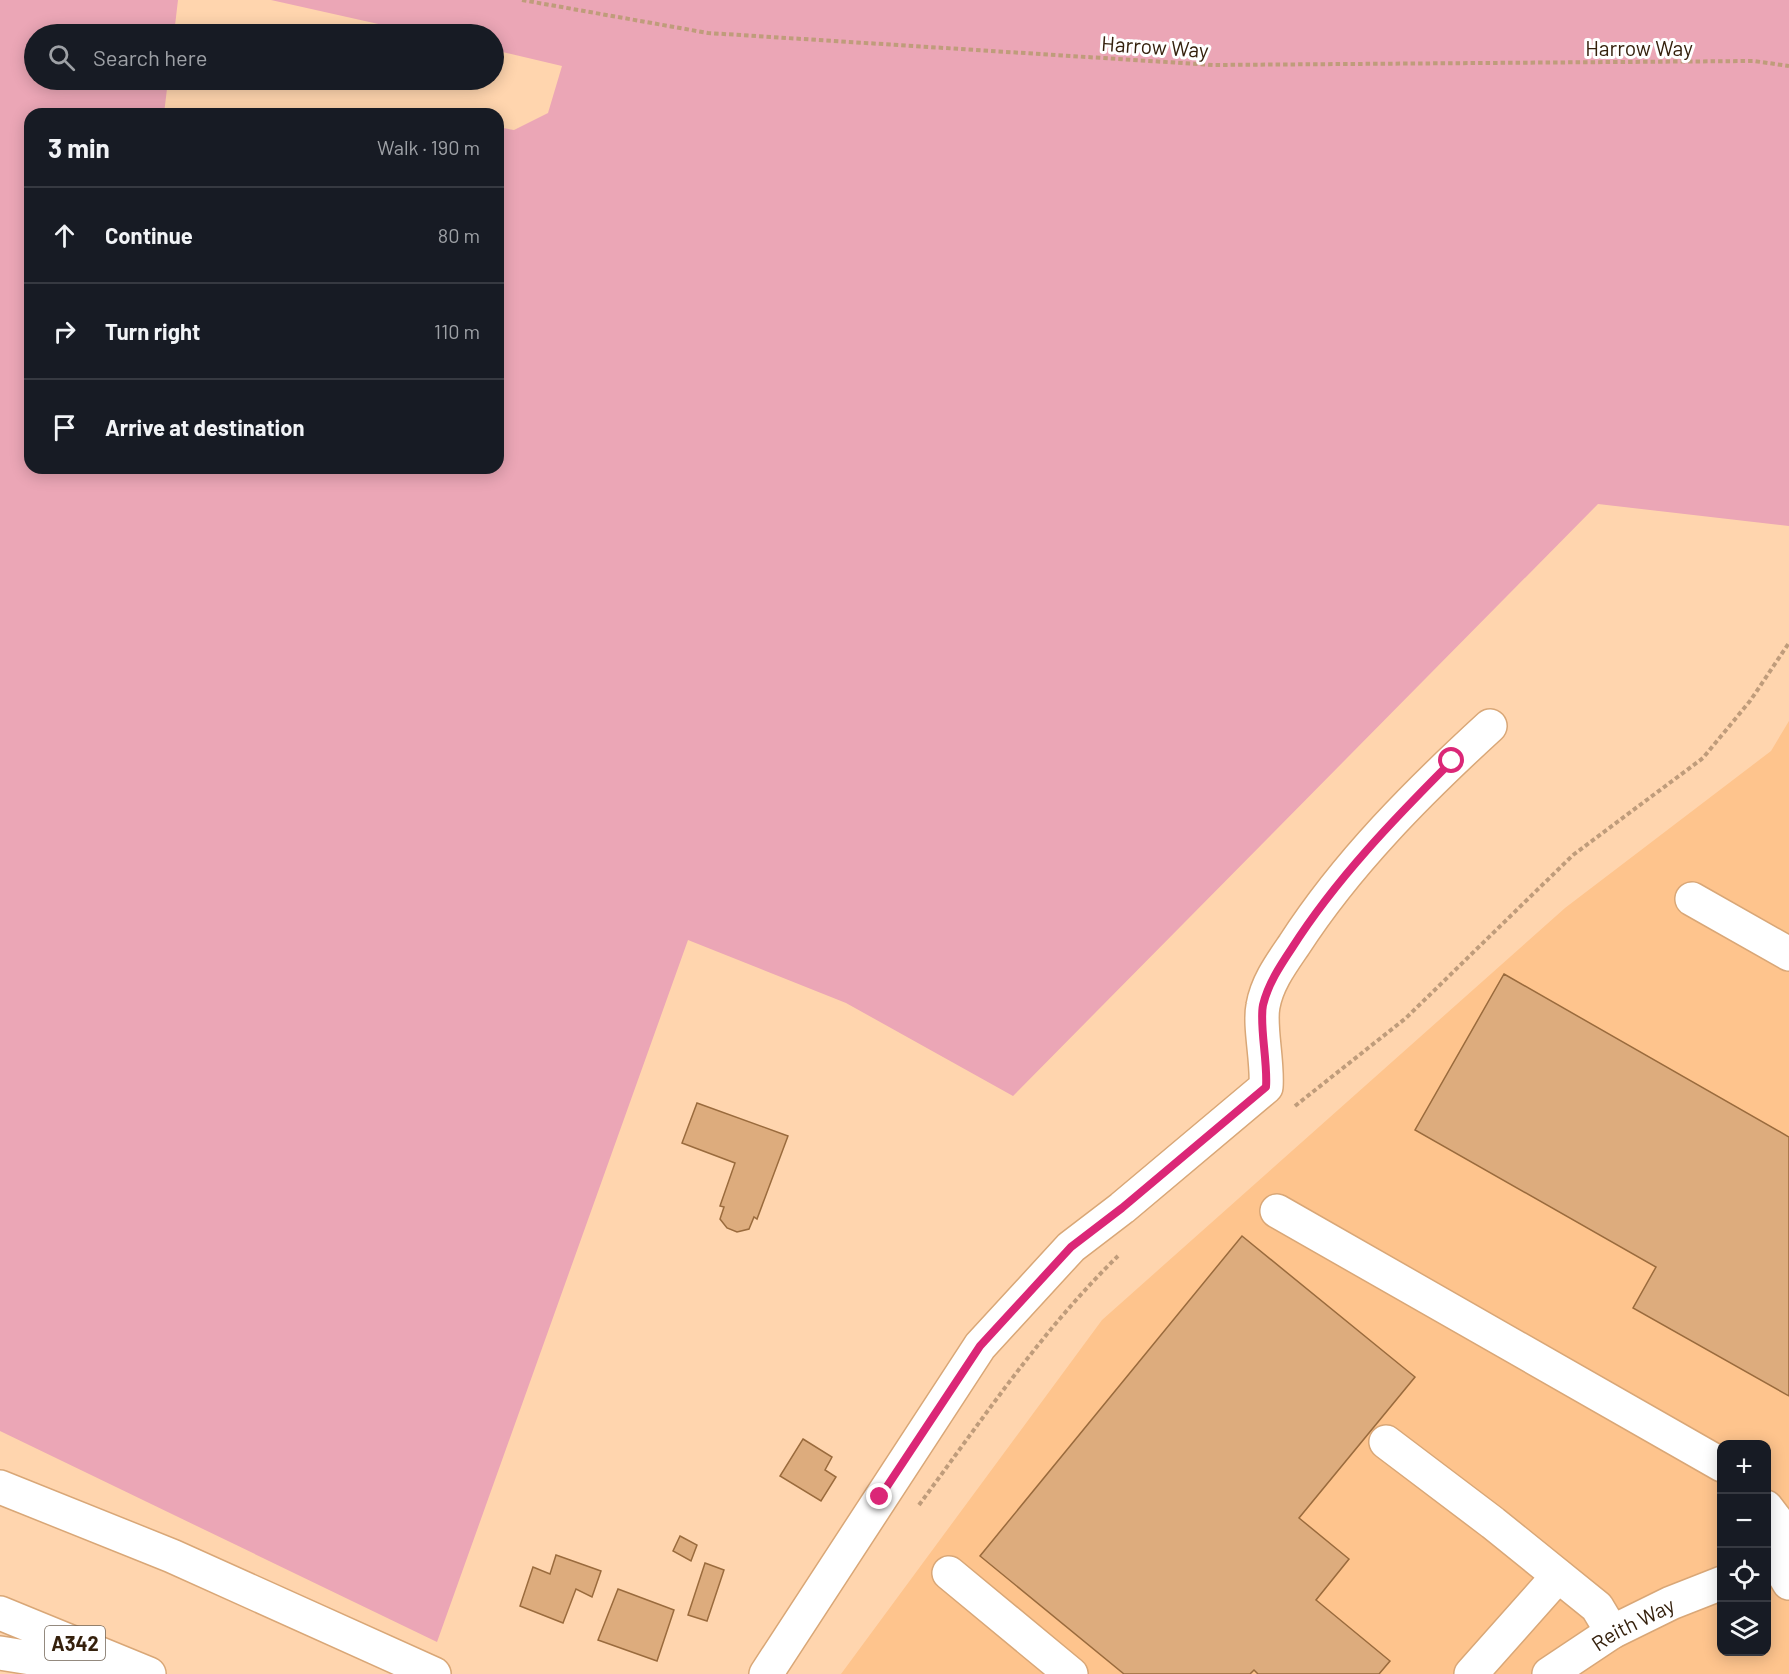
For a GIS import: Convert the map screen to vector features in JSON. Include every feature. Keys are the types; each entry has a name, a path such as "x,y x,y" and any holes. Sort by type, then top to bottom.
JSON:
{"street":[{"path":"766,1674 980,1346 1071,1247 1122,1208 1266,1087 1268,1068 1263,1007 1272,979 1305,928 1395,817 1490,726"},
{"path":"1692,899 1789,954"},
{"path":"1277,1211 1717,1462"},
{"path":"1386,1442 1597,1607 1612,1632"},
{"path":"0,1486 172,1556 434,1674"},
{"path":"1771,1521 1781,1556"},
{"path":"949,1574 1071,1674"},
{"path":"1471,1674 1558,1576"},
{"name":"Reith Way","path":"1549,1674 1612,1632 1671,1603 1717,1585"},
{"name":"A342","path":"0,1613 149,1674"},
{"name":"A342","path":"0,1653 128,1674"}],"path":[{"name":"Harrow Way","path":"522,0 708,33 1213,65 1754,62 1789,66"},
{"path":"1290,1110 1406,1018 1573,855 1703,758 1750,701 1789,643"},
{"path":"913,1515 1014,1378 1089,1284 1122,1252"}],"shaded area":[{"path":"0,0 178,0 175,24 24,24 24,90 167,90 165,108 24,108 24,474 504,474 504,128 514,130 548,113 562,66 504,52 504,24 378,24 271,0 1789,0 1789,526 1598,504 1013,1096 846,1003 688,940 437,1642 0,1431"},
{"path":"1789,721 1789,1674 841,1674 1102,1320 1565,908 1771,751"}],"building":[{"path":"1504,974 1789,1137 1789,1396 1633,1308 1656,1267 1415,1130"},
{"path":"697,1103 788,1136 757,1219 754,1217 749,1229 737,1232 727,1228 720,1219 724,1207 720,1206 735,1163 682,1143"},
{"path":"1242,1236 1415,1377 1299,1518 1349,1559 1316,1600 1390,1661 1379,1674 1258,1674 1254,1670 1250,1674 1124,1674 980,1556"},
{"path":"803,1439 832,1457 825,1470 836,1477 821,1501 780,1476"},
{"path":"680,1536 697,1545 691,1561 673,1551"},
{"path":"556,1555 601,1571 592,1597 576,1589 563,1623 520,1606 533,1567 550,1574"},
{"path":"705,1563 724,1570 707,1621 688,1615"},
{"path":"618,1589 674,1610 657,1661 598,1640"}],"route":[{"path":"880,1497 980,1346 1071,1247 1122,1208 1266,1087 1268,1068 1263,1007 1272,979 1305,928 1358,860 1395,817 1452,761"}]}
